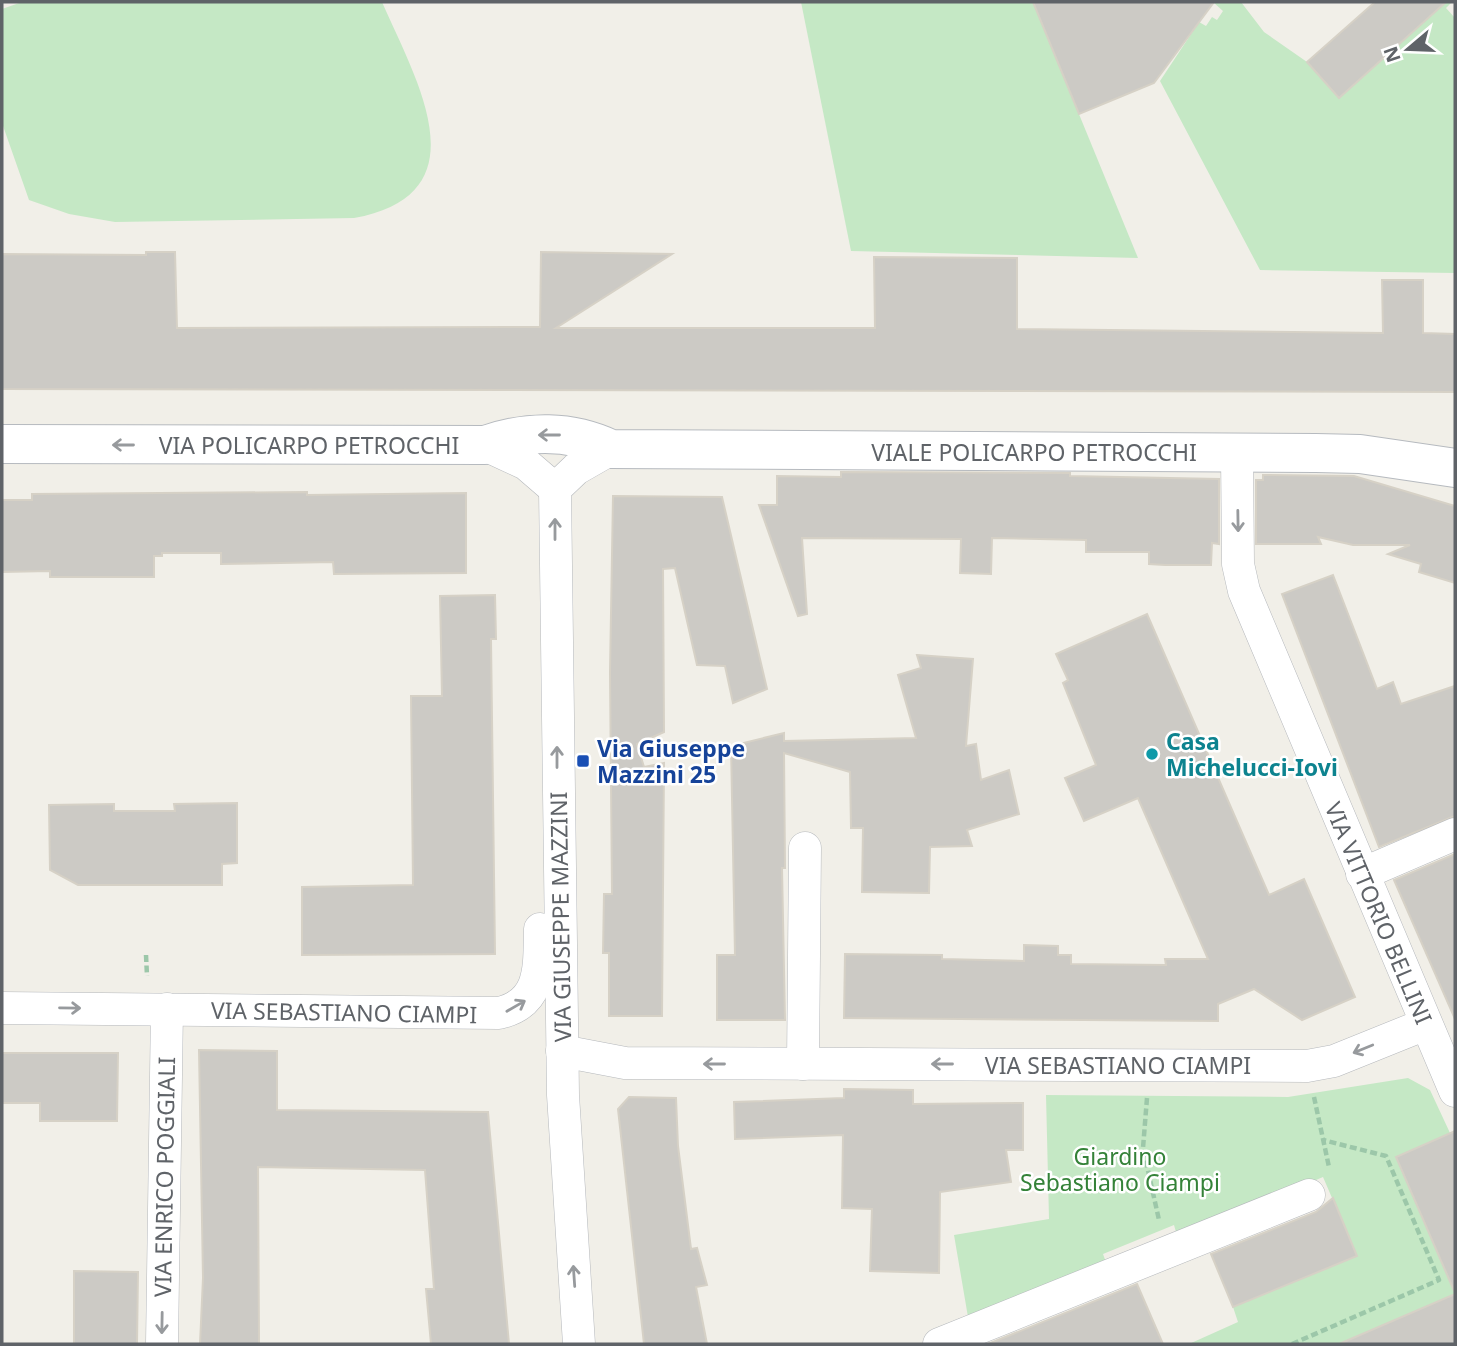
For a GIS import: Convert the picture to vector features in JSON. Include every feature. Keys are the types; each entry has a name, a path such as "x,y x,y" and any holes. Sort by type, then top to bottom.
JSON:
{"street":[{"name":"VIA POLICARPO PETROCCHI","path":"2,444 485,445 515,436 569,435 590,439 611,449"},
{"path":"485,445 526,464 555,489 576,470 611,449"},
{"name":"VIALE POLICARPO PETROCCHI","path":"611,449 1360,454 1455,468"},
{"name":"VIA VITTORIO BELLINI","path":"1237,453 1238,564 1244,591 1455,1091"},
{"name":"VIA GIUSEPPE MAZZINI","path":"555,489 562,1051 579,1344"},
{"path":"1362,874 1455,834"},
{"path":"803,1064 805,848"},
{"name":"VIA SEBASTIANO CIAMPI","path":"2,1008 471,1014 507,1012 529,997 537,981 541,898 558,850"},
{"name":"VIA ENRICO POGGIALI","path":"162,1344 167,1009"},
{"name":"VIA SEBASTIANO CIAMPI","path":"562,1051 625,1063 1321,1065 1426,1024"},
{"path":"939,1344 1309,1195"}],"path":[{"path":"1156,1064 1143,1119 1143,1149 1168,1252"},
{"path":"1309,1195 1330,1179 1313,1094"},
{"path":"1292,1344 1439,1280 1386,1156 1323,1140"}],"green space":[{"path":"22,2 382,2 423,98 430,130 429,160 418,185 394,205 354,218 115,222 69,214 29,200 2,123 2,9"},
{"path":"801,2 1033,2 1138,258 851,251"},
{"path":"1213,2 1241,2 1264,32 1307,62 1415,20 1434,2 1451,3 1446,8 1455,18 1455,273 1260,270 1160,81 1199,22 1206,26 1212,17 1217,20 1223,11"},
{"name":"Giardino Sebastiano Ciampi","path":"1408,1078 1430,1090 1450,1133 1396,1157 1455,1294 1339,1344 1189,1344 1238,1322 1233,1307 1357,1256 1323,1177 1178,1239 1174,1225 1103,1254 1108,1268 968,1317 954,1235 1049,1219 1046,1095 1288,1097"}],"building":[{"path":"1033,2 1214,2 1154,83 1079,114"},
{"path":"1375,2 1446,2 1339,98 1307,62"},
{"path":"146,252 175,252 177,328 540,327 541,252 672,254 556,328 875,328 874,257 1017,258 1017,329 1383,333 1382,280 1423,280 1423,333 1455,334 1455,392 2,389 2,254 146,255"},
{"path":"841,472 1070,473 1070,476 1219,479 1219,544 1212,543 1211,565 1165,565 1149,564 1149,552 1086,552 1086,540 992,538 991,574 960,573 961,539 802,538 807,614 798,616 759,505 777,505 777,476 841,477"},
{"path":"1263,475 1354,476 1455,506 1455,583 1419,572 1421,564 1388,554 1410,545 1353,545 1318,537 1321,544 1256,544 1256,480 1263,480"},
{"path":"307,492 307,495 466,493 466,573 334,574 333,562 221,564 221,553 162,553 162,556 154,556 154,577 50,577 50,571 2,572 2,500 32,500 32,494"},
{"path":"613,496 722,497 767,689 733,703 725,666 697,665 675,568 663,569 664,732 637,744 644,767 664,763 662,1016 609,1016 609,953 603,953 604,894 612,894 610,672"},
{"path":"1333,575 1377,689 1393,682 1401,704 1455,686 1455,816 1379,847 1282,594"},
{"path":"495,595 496,639 491,639 495,954 302,955 302,887 413,885 411,696 442,696 440,596"},
{"path":"1147,614 1269,895 1304,879 1355,997 1302,1020 1254,989 1218,1004 1218,1021 844,1018 845,954 942,955 942,959 1024,961 1024,945 1058,946 1058,955 1071,955 1071,964 1166,965 1165,959 1208,959 1138,798 1084,821 1065,778 1096,765 1063,683 1068,680 1056,654"},
{"path":"917,655 973,659 966,746 976,744 981,780 1009,770 1019,814 967,830 972,846 930,847 929,893 862,892 863,828 851,828 850,772 784,753 785,868 782,868 785,1020 717,1020 717,955 735,955 731,746 784,733 784,741 916,738 898,675 921,668"},
{"path":"237,803 237,863 222,864 222,885 78,885 50,870 49,805 114,804 114,811 175,811 174,804"},
{"path":"1455,854 1455,1019 1394,880"},
{"path":"199,1050 277,1051 277,1110 488,1112 509,1344 431,1344 426,1289 434,1289 425,1170 258,1167 259,1344 200,1344 203,1278"},
{"path":"2,1053 118,1053 117,1121 40,1121 40,1103 2,1103"},
{"path":"844,1089 913,1090 913,1104 1023,1103 1023,1150 1006,1150 1011,1182 940,1192 939,1273 870,1271 872,1209 842,1208 843,1135 735,1139 734,1102 844,1098"},
{"path":"629,1097 676,1098 678,1146 691,1249 697,1248 707,1285 696,1287 707,1344 644,1344 618,1109"},
{"path":"1455,1131 1455,1293 1396,1157"},
{"path":"1333,1198 1357,1256 1233,1307 1211,1254 1316,1212"},
{"path":"74,1271 138,1272 137,1344 74,1344"},
{"path":"1137,1284 1163,1344 988,1344"},
{"path":"1455,1294 1455,1344 1339,1344"}],"place":[{"name":"Casa Michelucci-Iovi","path":"1152,754"},
{"name":"Via Giuseppe Mazzini 25","path":"583,761"}]}
